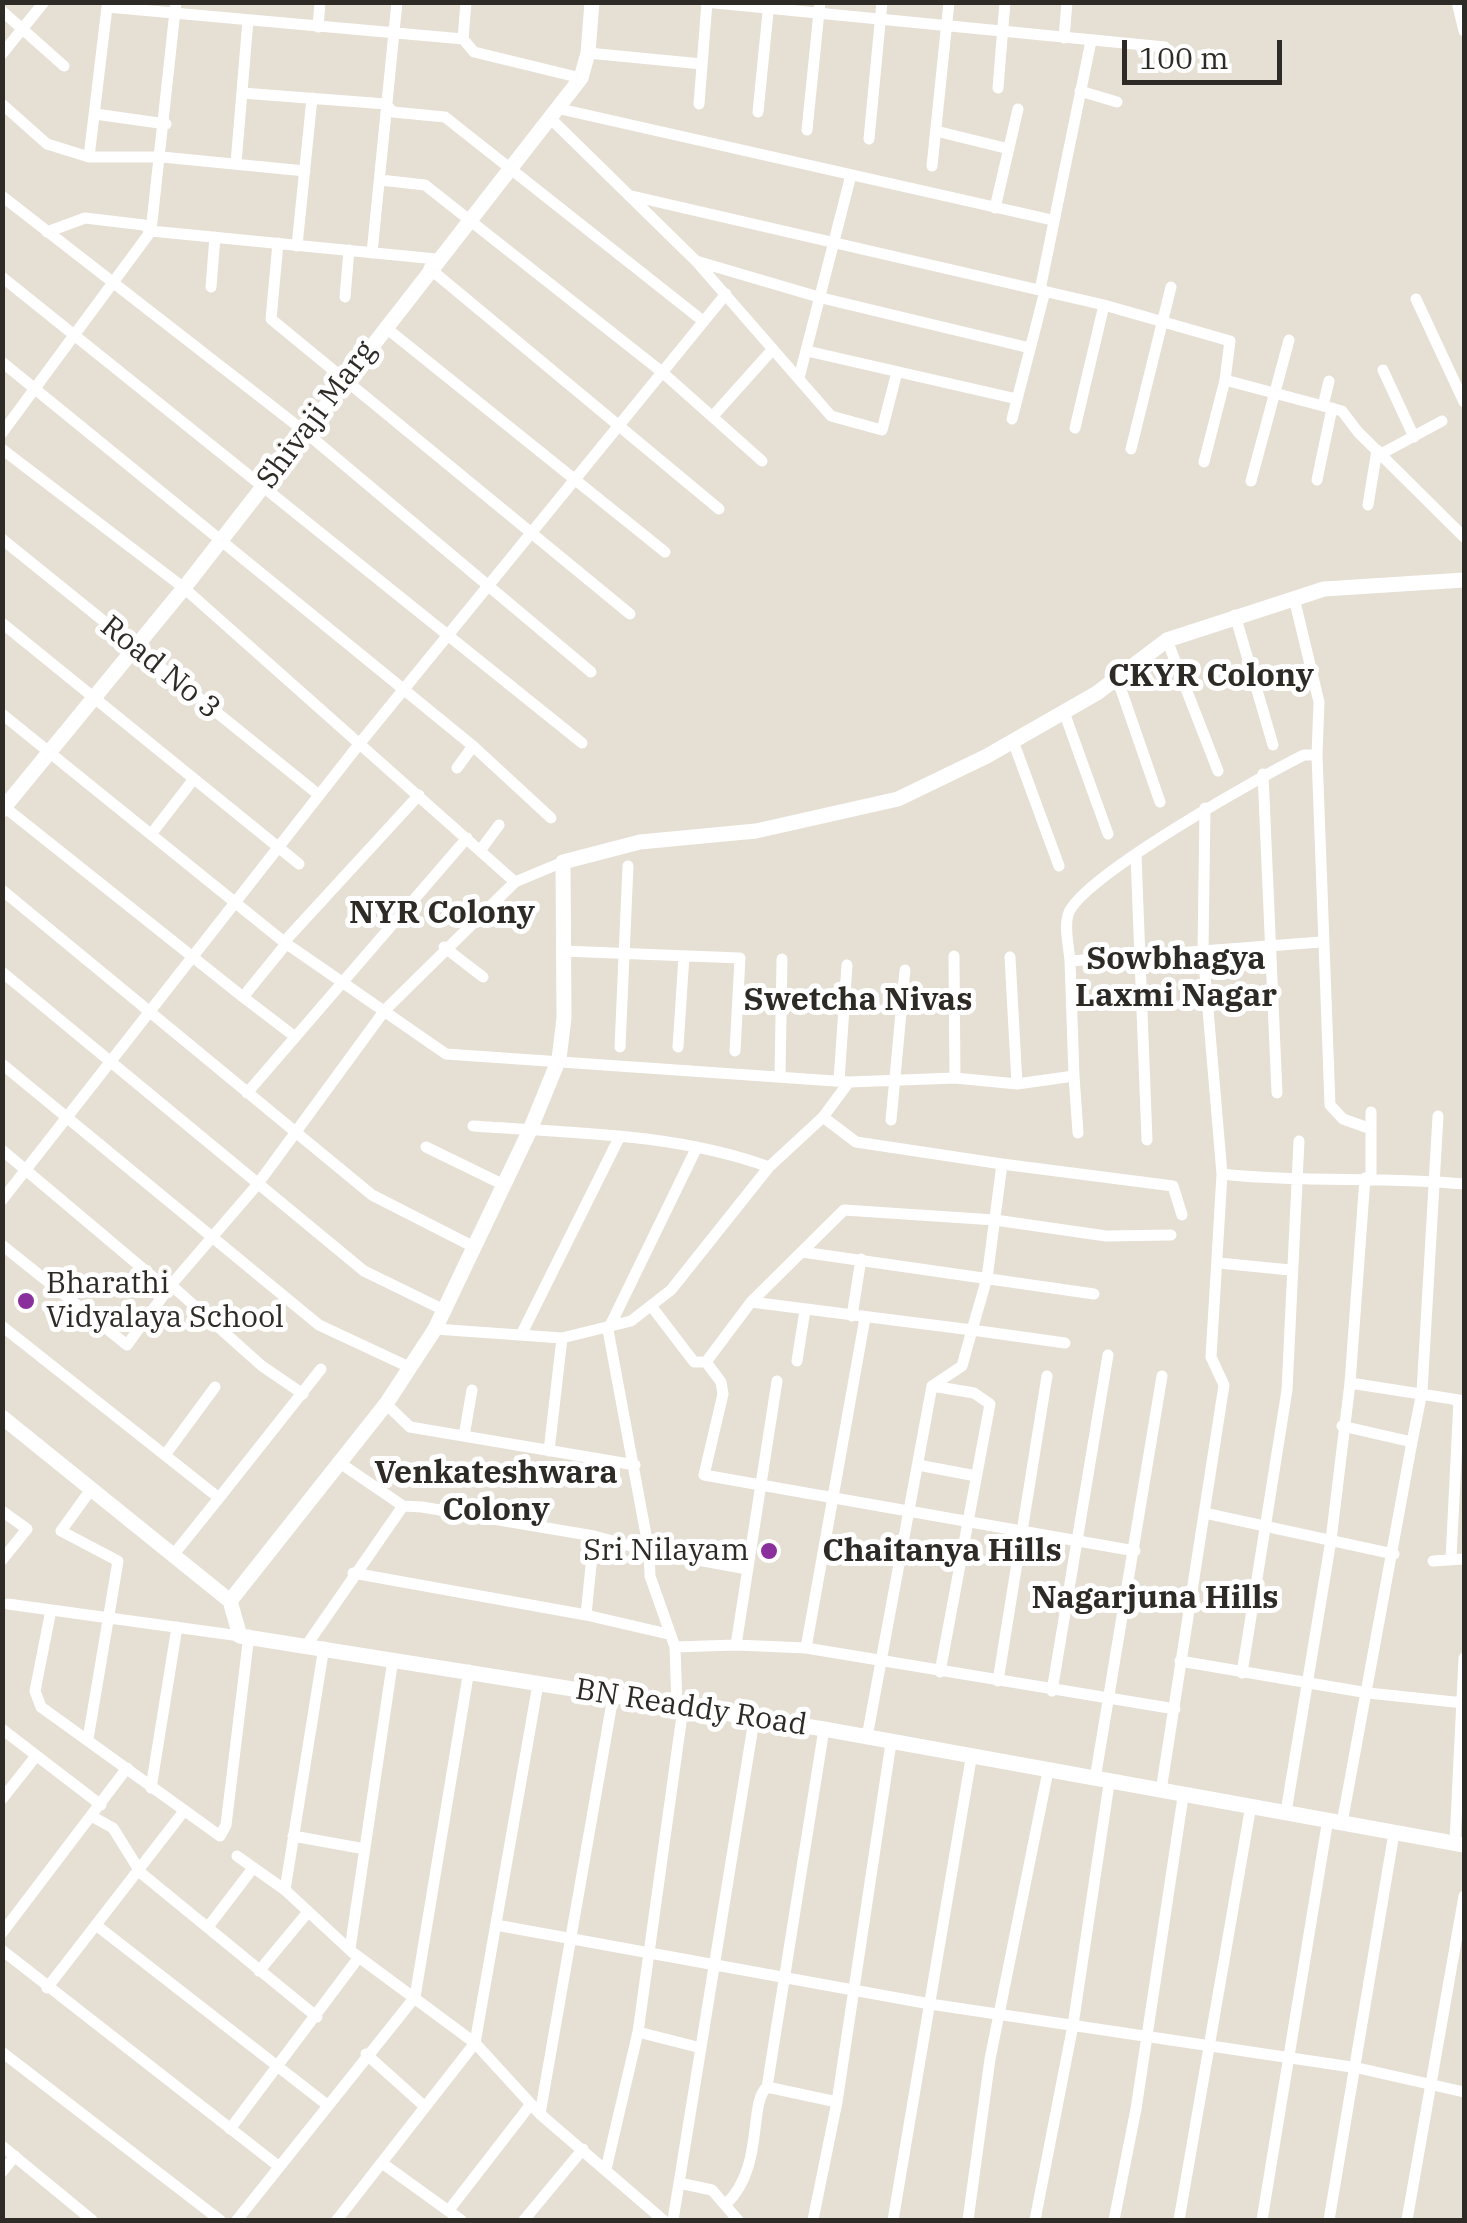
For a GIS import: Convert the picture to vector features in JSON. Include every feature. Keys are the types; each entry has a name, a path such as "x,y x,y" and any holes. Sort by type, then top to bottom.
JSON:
{"street":[{"path":"2,54 44,2"},
{"path":"318,27 320,2"},
{"path":"372,253 397,2"},
{"path":"463,39 466,2"},
{"name":"Shivaji Marg","path":"3,807 222,540 580,78 588,52 592,2"},
{"path":"869,138 882,2"},
{"path":"932,166 948,2"},
{"path":"998,88 1005,2"},
{"path":"1064,38 1068,2"},
{"path":"1457,2 1464,30"},
{"path":"699,104 706,3 820,8 946,26 1165,47"},
{"path":"758,112 769,6"},
{"path":"90,157 107,7 176,8 248,20 463,39 474,52 580,78"},
{"path":"2,434 151,231 176,8"},
{"path":"806,130 820,8"},
{"path":"2,12 64,66"},
{"path":"236,163 248,20"},
{"path":"1012,419 1043,291 1052,220 1090,41"},
{"path":"588,52 702,64"},
{"path":"1080,91 1117,102"},
{"path":"242,93 386,104 392,112 445,117 703,321"},
{"path":"297,246 312,98"},
{"path":"2,104 47,144 90,157 162,157 304,171"},
{"path":"995,208 1018,109"},
{"path":"553,113 1052,220"},
{"path":"553,113 696,261 831,416 876,431 886,424 897,372"},
{"path":"95,114 166,124"},
{"path":"936,132 1008,148"},
{"path":"799,378 836,246 850,175"},
{"path":"380,180 426,185 662,372 762,461"},
{"path":"2,196 304,432 490,583 591,672"},
{"path":"632,196 1104,305 1230,341 1225,380 1204,462"},
{"path":"48,232 85,218 144,225 151,231 350,250 433,264 618,427 719,508"},
{"path":"211,288 215,237"},
{"path":"278,243 271,319 630,614"},
{"path":"344,297 350,250"},
{"path":"696,261 822,298 1030,348"},
{"path":"2,277 582,743"},
{"path":"1131,448 1170,286"},
{"path":"2,1200 360,743 726,294"},
{"path":"1416,298 1464,402"},
{"path":"1075,428 1104,305"},
{"path":"385,327 665,552"},
{"path":"1251,481 1289,340"},
{"path":"713,416 773,350"},
{"path":"807,351 1017,399"},
{"path":"2,362 402,692 473,746 551,818"},
{"path":"1383,370 1414,437"},
{"path":"1225,380 1342,411 1464,537"},
{"path":"1318,480 1328,381"},
{"path":"1379,452 1442,421"},
{"path":"2,449 184,588 482,848 515,882"},
{"path":"1368,505 1379,452"},
{"name":"Road No 3","path":"2,539 319,795"},
{"path":"2,1245 127,1345 210,1235 257,1185 384,1010 444,947 515,882 564,862 640,842 756,831 898,799 1064,712 1166,640 1324,589 1464,580"},
{"path":"1294,598 1320,702 1317,756 1321,942 1330,1105 1343,1119 1371,1129"},
{"path":"1235,615 1274,745"},
{"path":"2,623 298,864"},
{"path":"1166,640 1218,770"},
{"path":"1116,678 1160,802"},
{"path":"1064,712 1108,834"},
{"path":"2,714 238,900 285,943 446,1054 844,1081 956,1078 1017,1084 1074,1076"},
{"path":"1013,741 1059,866"},
{"path":"457,768 473,746"},
{"path":"1078,1133 1070,910 1136,854 1205,808 1264,774 1304,756 1317,756"},
{"path":"1264,774 1278,1093"},
{"path":"152,833 193,780"},
{"path":"242,997 285,943 419,795"},
{"path":"3,807 294,1036"},
{"path":"1162,1792 1224,1385 1210,1357 1222,1174 1203,950 1205,808"},
{"path":"482,848 500,825"},
{"path":"247,1094 340,981 467,838"},
{"path":"1136,854 1148,1140"},
{"path":"230,1601 386,1404 446,1311 530,1130 559,1059 564,1018 564,862"},
{"path":"620,1046 628,866"},
{"path":"2,890 372,1195 474,1247"},
{"path":"1070,961 1321,942"},
{"path":"444,947 483,977"},
{"path":"562,951 740,958 734,1051"},
{"path":"678,1047 684,956"},
{"path":"954,956 956,1078"},
{"path":"1010,957 1017,1084"},
{"path":"780,1076 782,959"},
{"path":"434,1329 522,1332 562,1338 608,1330 652,1307 672,1290 770,1167 823,1116 844,1081 846,965"},
{"path":"891,1120 905,970"},
{"path":"2,972 364,1271 446,1311"},
{"path":"2,1064 319,1325 408,1367"},
{"path":"1286,1812 1304,1684 1331,1540 1350,1383 1371,1112"},
{"path":"823,1116 856,1142 1174,1186 1182,1214"},
{"path":"1262,2220 1335,1821 1368,1694 1422,1392 1438,1116"},
{"path":"473,1126 620,1136 696,1147 770,1167"},
{"path":"522,1332 620,1136"},
{"path":"1242,1673 1287,1390 1298,1141"},
{"path":"426,1147 504,1185"},
{"path":"606,2169 638,2032 680,1708 671,1641 650,1576 635,1465 608,1330 696,1147"},
{"path":"2,1150 262,1366 303,1394"},
{"path":"867,1737 932,1386 962,1366 987,1278 1002,1164"},
{"path":"1222,1174 1296,1182 1368,1178 1464,1184"},
{"path":"706,1362 751,1302 833,1217 853,1207 995,1220 1106,1236 1171,1235"},
{"path":"802,1252 1094,1294"},
{"path":"806,1648 833,1500 858,1317 861,1259"},
{"path":"1219,1264 1290,1270"},
{"path":"751,1302 1065,1343"},
{"path":"652,1307 694,1362 706,1362"},
{"path":"797,1360 805,1310"},
{"path":"2,1326 219,1498"},
{"path":"549,1451 562,1338"},
{"path":"1052,1691 1108,1354"},
{"path":"706,1362 723,1394 704,1475 760,1488 1134,1551"},
{"path":"174,1554 321,1370"},
{"path":"998,1682 1048,1376"},
{"path":"1035,2220 1073,2025 1109,1701 1162,1376"},
{"path":"736,1644 777,1381"},
{"path":"1350,1383 1459,1400 1458,1559 1432,1560"},
{"path":"932,1386 956,1388 988,1399 990,1413 940,1672"},
{"path":"165,1455 215,1388"},
{"path":"464,1436 472,1390"},
{"path":"386,1404 410,1427 635,1465"},
{"path":"2,1417 230,1601 245,1635 224,1833 216,1835 36,1701 51,1610"},
{"path":"1342,1426 1412,1442"},
{"path":"340,1463 403,1506 594,1536 648,1552 748,1569"},
{"path":"918,1466 976,1476"},
{"path":"88,1739 118,1561 61,1530 92,1488"},
{"path":"306,1646 403,1506"},
{"path":"2,1511 27,1529 2,1560"},
{"path":"1205,1512 1394,1554"},
{"path":"586,1615 594,1536"},
{"path":"353,1573 586,1615 671,1641 806,1648 880,1664 1175,1709"},
{"path":"8,1604 245,1635"},
{"path":"150,1788 177,1628"},
{"name":"BN Readdy Road","path":"245,1635 824,1729 971,1759 1460,1843"},
{"path":"285,1890 324,1647"},
{"path":"1460,1843 1464,1658"},
{"path":"230,2129 316,2017 355,1953 365,1849 393,1659"},
{"path":"1180,1661 1368,1694 1464,1703"},
{"path":"236,2220 415,1998 470,1670"},
{"path":"344,2218 423,2104 475,2043 538,1684"},
{"path":"448,2210 535,2109 613,1697"},
{"path":"237,1856 285,1890 355,1953 475,2043 535,2109 664,2220 679,2183 754,1720"},
{"path":"2,1729 101,1804"},
{"path":"726,2204 742,2186 756,2144 756,2102 767,2087 824,1729"},
{"path":"814,2220 837,2102 891,1742"},
{"path":"2,1799 36,1756"},
{"path":"893,2220 971,1759"},
{"path":"2,1933 127,1768"},
{"path":"968,2220 999,2014 1048,1771"},
{"path":"1114,2220 1148,2034 1183,1797"},
{"path":"1180,2220 1251,1806"},
{"path":"48,1988 184,1810"},
{"path":"93,1817 114,1828 140,1872 316,2017"},
{"path":"1330,2220 1394,1833"},
{"path":"293,1836 365,1849"},
{"path":"208,1927 253,1868"},
{"path":"1407,2220 1464,1896"},
{"path":"258,1971 308,1912"},
{"path":"96,1925 326,2104"},
{"path":"496,1926 930,2004 1358,2068 1464,2092"},
{"path":"2,1950 277,2165"},
{"path":"638,2032 701,2048"},
{"path":"3,2053 220,2220"},
{"path":"366,2054 423,2104"},
{"path":"767,2087 837,2102"},
{"path":"2,2146 92,2220"},
{"path":"524,2220 583,2148"},
{"path":"2,2172 15,2156"},
{"path":"382,2163 462,2220"},
{"path":"679,2183 712,2190 738,2220"}],"place":[{"name":"Bharathi Vidyalaya School","path":"26,1301"},
{"name":"Sri Nilayam","path":"769,1551"}],"district":[{"name":"CKYR Colony","path":"1211,677"},
{"name":"NYR Colony","path":"442,914"},
{"name":"Sowbhagya Laxmi Nagar","path":"1176,978"},
{"name":"Swetcha Nivas","path":"858,1001"},
{"name":"Venkateshwara Colony","path":"496,1492"},
{"name":"Chaitanya Hills","path":"942,1552"},
{"name":"Nagarjuna Hills","path":"1155,1599"}]}
